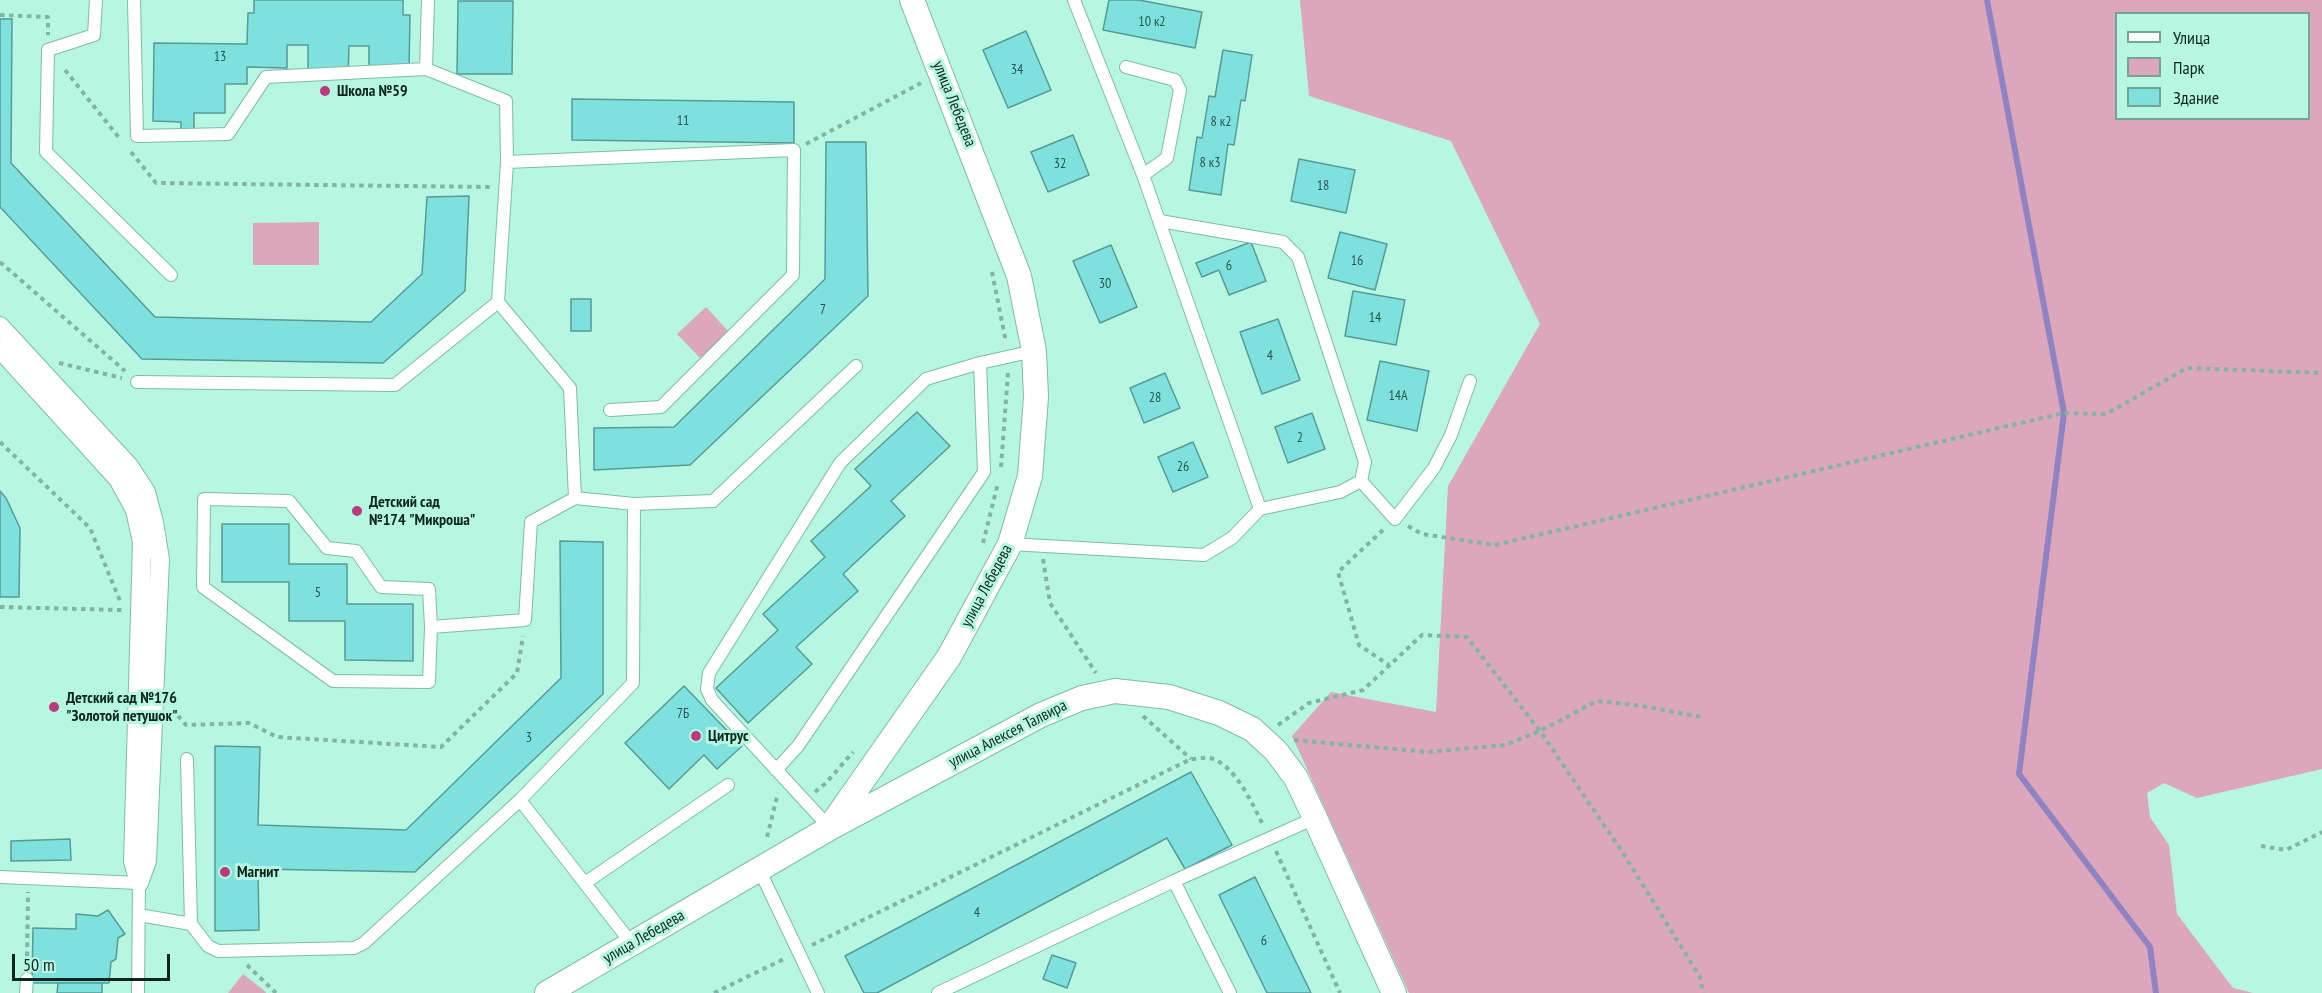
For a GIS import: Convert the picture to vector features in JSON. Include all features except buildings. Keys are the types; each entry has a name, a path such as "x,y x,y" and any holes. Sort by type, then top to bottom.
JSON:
{"street":[{"name":"улица Лебедева","path":"547,993 830,828 948,657 1010,544 1030,476 1036,398 1034,351 1019,276 912,0"},
{"path":"0,326 129,466 146,492 154,522 160,559 147,861 139,884"},
{"path":"0,349 118,479 135,510 142,542 132,610 134,861 139,884"},
{"name":"улица Алексея Талвира","path":"830,828 1041,715 1082,698 1115,691 1169,697 1220,713 1252,729 1276,751 1296,778 1316,818 1394,993"}],"lane":[{"path":"96,0 94,35 48,50 46,152 171,275"},
{"path":"134,0 137,136 228,134 266,77 426,69 506,101 507,162 498,302 570,388 575,498"},
{"path":"426,69 428,0"},
{"path":"1074,0 1160,221 1260,509"},
{"path":"1126,67 1174,80 1180,90 1167,158 1143,175"},
{"path":"507,162 794,150 793,275 662,407 610,410"},
{"path":"1160,221 1283,242 1298,257 1365,462 1361,481"},
{"path":"137,382 395,386 498,302"},
{"path":"830,828 712,700 707,689 709,673 840,464 926,379 980,363 1034,351"},
{"path":"779,774 984,472 980,363"},
{"path":"431,627 525,620 531,522 575,498 634,504 713,501 856,366"},
{"path":"1361,481 1395,519 1434,468 1451,435 1470,381"},
{"path":"1010,544 1204,555 1232,538 1260,509 1340,492 1361,481"},
{"path":"204,499 290,501 327,548 356,550 381,587 429,589 431,627 429,682 333,681 203,586 204,499"},
{"path":"187,759 191,924 208,946 218,951 249,951 354,948 364,943 519,800 633,683 634,504"},
{"path":"585,883 728,786"},
{"path":"519,800 632,944"},
{"path":"938,993 1174,881 1316,818"},
{"path":"759,870 818,993"},
{"path":"0,877 139,884 138,993"},
{"path":"1174,881 1230,993"},
{"path":"140,915 191,924"},
{"path":"26,993 27,979"}],"path":[{"path":"0,15 48,17 48,50 156,183 505,187"},
{"path":"794,150 922,82"},
{"path":"0,262 137,382"},
{"path":"981,551 1002,464 1009,356 991,270"},
{"path":"26,355 137,382"},
{"path":"1389,665 1359,645 1338,572 1395,519 1422,534 1495,545 2064,413 2106,414 2187,368 2322,373"},
{"path":"0,442 90,528 132,610 0,607"},
{"path":"1041,547 1050,603 1099,678 1115,691"},
{"path":"154,688 186,726 249,723 277,737 441,747 517,673 525,620"},
{"path":"1260,737 1309,703 1362,690 1422,635 1467,637 1540,731 1623,853 1700,977 1703,993"},
{"path":"1260,737 1428,752 1505,745 1540,731 1597,701 1642,706 1701,717"},
{"path":"1140,714 1191,759"},
{"path":"804,801 826,783 855,750"},
{"path":"714,993 1191,759 1210,758 1228,768 1245,791 1270,838 1340,993"},
{"path":"767,837 779,774"},
{"path":"2261,846 2286,850 2322,832"},
{"path":"27,979 28,879"},
{"path":"249,951 247,967 276,993"}],"green space":[{"path":"1300,0 2322,0 2322,769 2197,798 2164,783 2147,793 2150,817 2169,845 2177,914 2233,988 2253,993 1409,993 1292,736 1331,692 1436,712 1448,486 1540,324 1451,141 1309,96"},
{"path":"319,222 319,265 253,265 253,223"},
{"path":"706,307 729,332 701,359 677,334"},
{"path":"243,974 266,992 266,993 228,993"}],"waterway":[{"path":"1987,0 2064,413 2019,774 2150,947 2156,993"}],"place":[{"name":"Школа №59","path":"325,91"},
{"name":"Детский сад №174 \"Микроша\"","path":"357,511"},
{"name":"Детский сад №176 \"Золотой петушок\"","path":"54,707"},
{"name":"Цитрус","path":"696,736"},
{"name":"Магнит","path":"225,872"}]}
